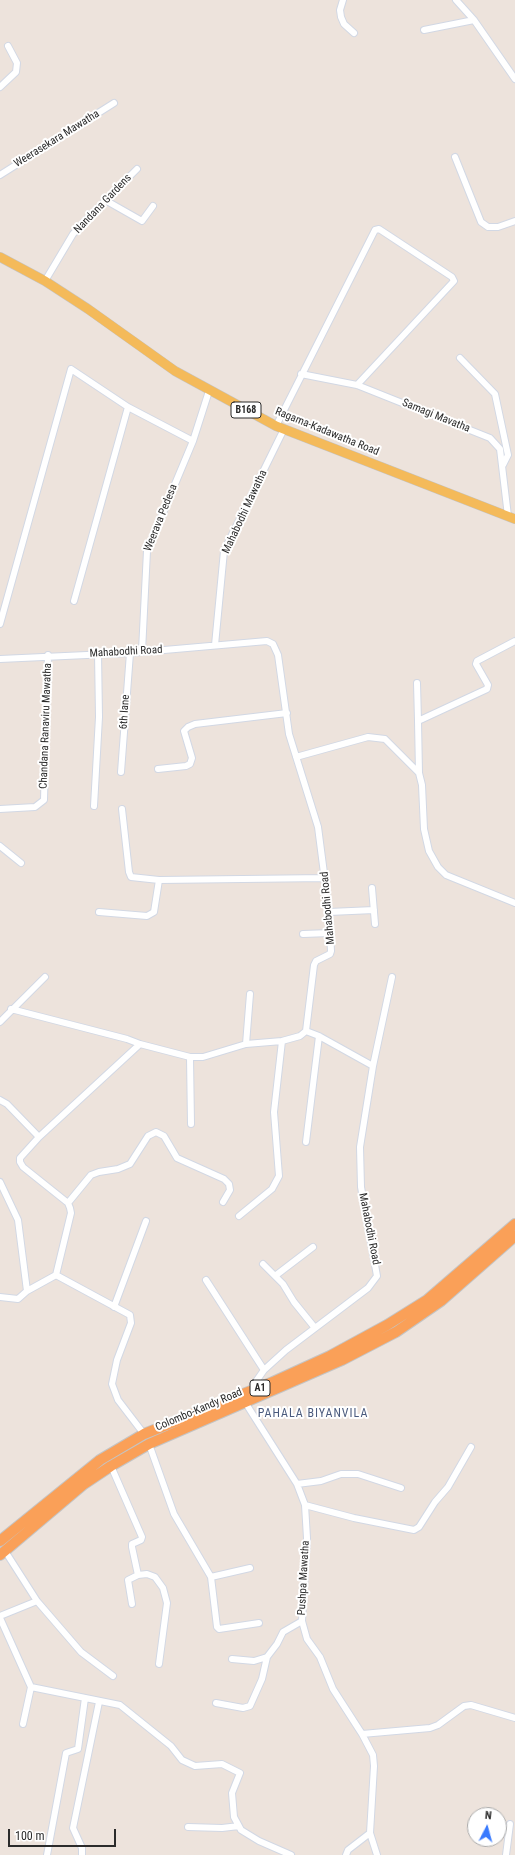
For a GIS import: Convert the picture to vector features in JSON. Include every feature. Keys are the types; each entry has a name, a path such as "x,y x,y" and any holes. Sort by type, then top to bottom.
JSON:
{"highway":[{"name":"Colombo-Kandy Road","path":"3,1553 84,1484 111,1466 149,1444 330,1356 387,1325 427,1300 515,1224"},
{"name":"Colombo-Kandy Road","path":"0,1541 95,1464 144,1434 342,1360 396,1332 441,1301 515,1236"}],"main road":[{"name":"Ragama-Kadawatha Road","path":"0,257 45,281 88,309 175,371 280,428 511,517"}],"street":[{"path":"343,0 340,10 340,17 344,24 354,33"},
{"path":"456,0 474,20 515,79"},
{"path":"424,30 474,20"},
{"path":"0,87 16,72 17,63 8,46"},
{"name":"Weerasekara Mawatha","path":"0,175 114,104"},
{"path":"455,157 481,222 488,227 498,228 515,222"},
{"name":"Nandana Gardens","path":"45,281 73,234 137,169"},
{"path":"105,200 142,221 153,206"},
{"name":"Mahabodhi Mawatha","path":"215,645 224,551 280,428 301,374 375,230 379,229 452,277 454,281 357,385"},
{"path":"460,358 495,394 508,455 503,466"},
{"path":"0,624 71,369 128,407 193,441"},
{"name":"Samagi Mavatha","path":"301,374 357,385 490,438 500,448 511,517"},
{"name":"Weerava Pedesa","path":"142,652 147,552 193,441 210,391"},
{"path":"74,600 128,407"},
{"name":"Mahabodhi Road","path":"0,659 48,655 142,652 267,641 273,644 278,655 289,734 318,827 326,878 329,912 330,953 316,961 314,965 306,1031"},
{"path":"418,721 487,689 488,686 476,664 477,661 515,641"},
{"name":"6th lane","path":"121,772 130,652"},
{"path":"94,806 99,717 98,653"},
{"name":"Chandana Ranaviru Mawatha","path":"0,809 35,807 44,800 48,655"},
{"path":"417,683 419,773 422,785 424,829 429,851 438,866 446,874 515,903"},
{"path":"158,769 186,766 190,764 192,758 184,731 194,724 287,713"},
{"path":"296,757 368,737 385,739 419,773"},
{"path":"122,809 129,872 131,877 159,880 326,878"},
{"path":"0,846 21,863"},
{"path":"99,912 152,915 154,912 159,880"},
{"path":"372,888 375,924"},
{"path":"329,912 374,910"},
{"path":"303,934 330,933"},
{"name":"Mahabodhi Road","path":"245,1397 264,1370 315,1328 368,1288 377,1276 361,1187 360,1155 373,1066 392,977"},
{"path":"0,1022 11,1009 45,978"},
{"path":"246,1044 250,994"},
{"path":"11,1009 190,1057 203,1057 246,1044 282,1041 300,1036 306,1031 319,1036 373,1066"},
{"path":"306,1142 319,1036"},
{"path":"238,1216 272,1189 279,1176 274,1112 282,1041"},
{"path":"0,1297 18,1299 27,1291 56,1275 71,1213 68,1203 23,1167 20,1162 20,1158 39,1137 140,1044"},
{"path":"190,1057 191,1124"},
{"path":"0,1100 7,1104 39,1137"},
{"path":"68,1203 91,1175 118,1169 130,1164 148,1136 156,1132 164,1136 177,1158 224,1179 229,1184 230,1190 223,1202"},
{"path":"0,1182 18,1220 27,1291"},
{"path":"114,1307 146,1221"},
{"path":"275,1276 313,1247"},
{"path":"263,1264 275,1276 315,1328"},
{"path":"56,1275 130,1315 132,1323 117,1360 112,1384 118,1400 144,1434"},
{"path":"206,1280 264,1370"},
{"name":"Pushpa Mawatha","path":"245,1397 297,1484 305,1505 307,1538 302,1621 307,1639 320,1657 333,1689 373,1754 374,1766 370,1834 377,1855"},
{"path":"149,1444 174,1514 211,1577 218,1629 259,1623"},
{"path":"305,1505 354,1518 414,1530 419,1527 435,1502 448,1487 471,1447"},
{"path":"111,1466 142,1537 141,1540 132,1544 138,1575"},
{"path":"297,1484 321,1480 341,1474 358,1474 401,1488"},
{"path":"3,1553 37,1601 81,1652 113,1676"},
{"path":"211,1577 250,1568"},
{"path":"132,1604 128,1580 138,1575 147,1574 155,1577 163,1588 167,1603 159,1664"},
{"path":"23,1724 31,1687 0,1617 37,1601"},
{"path":"216,1703 242,1708 250,1706 262,1679 267,1657 277,1644 283,1632 302,1621"},
{"path":"232,1659 254,1661 267,1657"},
{"path":"31,1687 120,1706 171,1746 182,1760 195,1766 222,1764 240,1773 232,1793 234,1818 241,1830 259,1841 291,1855"},
{"path":"47,1855 66,1753 78,1749 85,1698"},
{"path":"82,1855 82,1848 73,1828 99,1702"},
{"path":"362,1734 430,1728 438,1725 464,1706 471,1705 515,1718"},
{"path":"506,1855 510,1824"},
{"path":"188,1826 222,1828 239,1826"},
{"path":"346,1855 348,1850 370,1834"}],"district":[{"name":"PAHALA BIYANVILA","path":"313,1414"}]}
